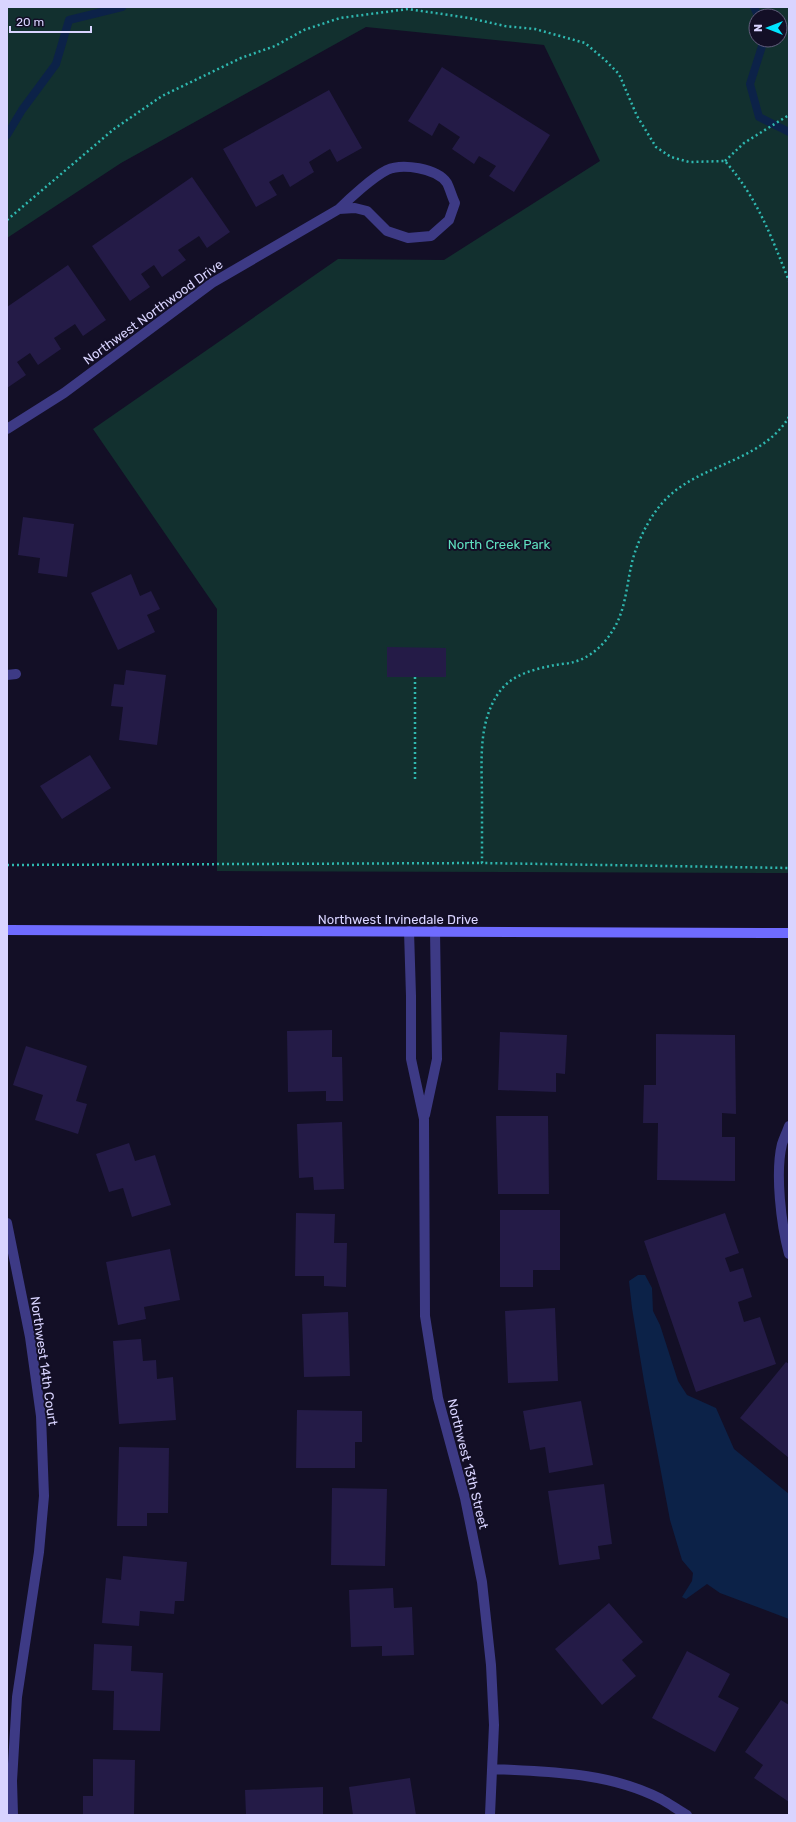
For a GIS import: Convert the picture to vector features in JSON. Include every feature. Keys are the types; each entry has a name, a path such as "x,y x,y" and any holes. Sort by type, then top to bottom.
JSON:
{"main road":[{"name":"Northwest Irvinedale Drive","path":"7,930 789,933"}],"street":[{"name":"Northwest Northwood Drive","path":"7,429 30,416 64,393 212,283 339,210 352,196 387,170 402,167 428,169 446,182 455,203 449,220 431,236 408,238 386,231 367,212 354,208 339,210"},
{"name":"Northwest 13th Street","path":"409,932 411,1059 424,1119 425,1316 438,1398 465,1498 482,1582 491,1665 494,1725 490,1815"},
{"name":"Northwest 13th Street","path":"424,1119 437,1059 435,932"},
{"path":"789,1126 782,1144 780,1164 780,1198 783,1230 789,1254"},
{"name":"Northwest 14th Court","path":"7,1223 30,1336 41,1416 44,1496 39,1552 17,1697 12,1781 13,1815"},
{"path":"492,1769 586,1775 624,1784 660,1799 687,1815"}],"path":[{"path":"7,220 114,129 162,96 241,58 275,46 304,30 340,18 408,9 469,18 505,26 535,29 585,43 619,74 637,116 656,147 671,158 689,162 725,161 744,143 789,115"},
{"path":"725,161 740,178 757,204 789,281"},
{"path":"482,863 483,739 486,720 492,704 501,690 513,680 527,672 574,662 588,656 603,646 623,610 635,553 657,508 670,495 687,484 761,446 778,432 789,417"},
{"path":"415,677 415,779"},
{"path":"7,865 482,863 789,868"}],"green space":[{"name":"North Creek Park","path":"7,7 789,7 789,873 217,871 217,609 93,429 338,259 444,260 600,161 544,45 366,27 121,163 7,238"}],"water":[{"path":"638,1275 645,1275 652,1288 653,1311 660,1325 678,1381 687,1395 716,1408 734,1449 789,1494 789,1619 720,1593 707,1584 686,1599 682,1597 692,1581 693,1573 682,1560 670,1520 644,1381 629,1281"}],"building":[{"path":"442,67 550,135 514,192 489,176 496,166 479,156 474,164 452,149 460,137 439,123 432,136 408,121"},
{"path":"329,90 362,148 337,162 330,149 309,162 314,172 290,187 283,174 269,182 277,195 256,207 223,149"},
{"path":"192,177 230,232 207,248 199,236 178,250 186,260 162,277 154,265 141,274 150,287 130,301 92,246"},
{"path":"68,265 106,320 83,336 75,324 54,338 61,349 38,365 30,353 17,362 26,375 7,388 7,307"},
{"path":"23,517 74,524 67,577 38,573 40,558 18,555"},
{"path":"131,574 140,596 151,591 160,609 147,615 155,632 118,650 91,593"},
{"path":"387,647 446,648 446,677 387,677"},
{"path":"126,670 166,675 157,745 119,740 123,707 111,706 114,684 124,685"},
{"path":"90,755 111,788 62,819 40,786"},
{"path":"332,1030 332,1057 342,1057 343,1101 326,1101 326,1091 288,1092 287,1031"},
{"path":"500,1032 567,1035 565,1074 556,1073 556,1092 498,1090"},
{"path":"656,1034 735,1035 736,1114 722,1113 722,1137 735,1137 735,1181 657,1180 658,1123 643,1123 644,1085 656,1085"},
{"path":"26,1046 87,1066 76,1101 87,1104 78,1134 35,1120 43,1095 13,1085"},
{"path":"496,1116 548,1116 549,1194 498,1194"},
{"path":"342,1122 344,1189 314,1190 313,1177 299,1178 297,1124"},
{"path":"129,1143 135,1161 155,1155 171,1205 132,1217 123,1188 109,1192 96,1154"},
{"path":"500,1210 560,1210 560,1270 533,1270 533,1287 500,1287"},
{"path":"296,1213 335,1214 334,1243 347,1243 346,1287 324,1286 324,1276 295,1276"},
{"path":"725,1213 739,1253 725,1258 730,1272 743,1268 752,1297 738,1302 744,1322 760,1317 776,1364 696,1392 644,1241"},
{"path":"170,1249 180,1300 144,1307 146,1319 118,1325 106,1262"},
{"path":"555,1308 558,1381 508,1383 505,1311"},
{"path":"348,1312 350,1376 304,1377 302,1314"},
{"path":"141,1339 143,1361 156,1360 157,1379 173,1377 176,1420 119,1424 113,1341"},
{"path":"786,1362 789,1364 789,1458 740,1418"},
{"path":"581,1401 593,1465 549,1473 545,1447 530,1450 523,1411"},
{"path":"297,1410 362,1411 362,1442 355,1442 355,1468 296,1468"},
{"path":"119,1447 169,1448 168,1513 147,1513 147,1526 117,1526"},
{"path":"604,1484 612,1544 598,1546 600,1559 559,1565 548,1491"},
{"path":"332,1488 387,1489 385,1566 331,1565"},
{"path":"123,1556 187,1562 184,1601 175,1601 174,1614 140,1611 139,1626 102,1623 106,1578 121,1580"},
{"path":"393,1588 394,1608 412,1607 414,1655 382,1656 382,1646 351,1647 349,1590"},
{"path":"609,1603 643,1642 622,1660 636,1676 602,1705 555,1649"},
{"path":"94,1644 132,1646 131,1671 163,1673 160,1731 113,1730 114,1691 92,1690"},
{"path":"687,1651 730,1674 718,1697 739,1708 715,1752 652,1718"},
{"path":"781,1700 789,1705 789,1802 754,1778 763,1765 745,1752"},
{"path":"93,1759 135,1760 134,1815 83,1815 83,1796 93,1796"},
{"path":"410,1778 416,1815 353,1815 349,1787"},
{"path":"323,1787 323,1815 246,1815 245,1790"}],"waterway":[{"path":"7,135 22,110 56,64 69,20 122,7"},
{"path":"761,48 750,84 759,117 789,132"}]}
